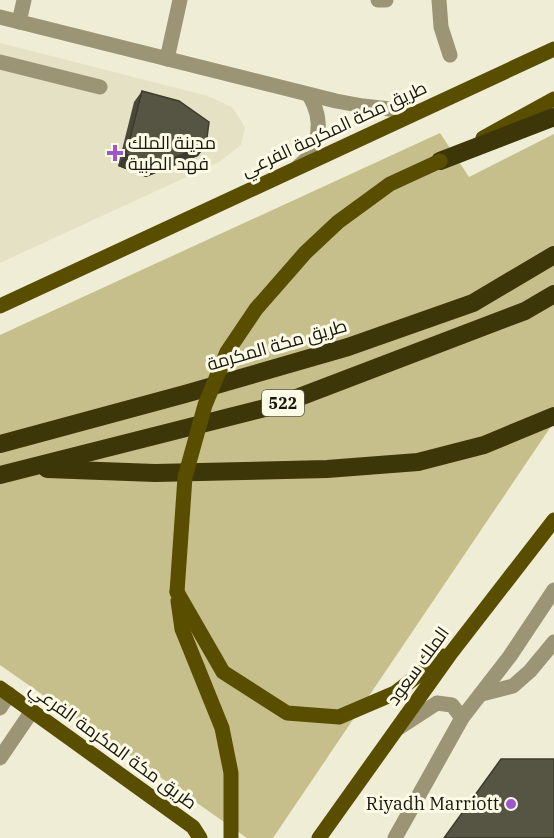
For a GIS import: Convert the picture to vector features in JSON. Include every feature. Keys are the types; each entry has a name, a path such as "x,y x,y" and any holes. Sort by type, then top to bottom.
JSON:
{"highway":[{"path":"440,160 554,117"},
{"name":"طريق مكة المكرمة","path":"0,443 185,394 369,340 473,303 554,255"},
{"name":"522","path":"0,475 280,404 525,311 554,294"},
{"path":"24,468 155,473 327,470 418,462 484,445 554,416"}],"main road":[{"name":"طريق مكة المكرمة الفرعي","path":"0,306 554,49"},
{"path":"231,838 231,773 222,728 182,629 177,592 185,477 205,405 227,352 256,309 305,253 338,222 390,184 554,99"},
{"name":"الملك سعود","path":"319,838 456,645 554,520"},
{"path":"177,592 223,672 286,713 339,717 395,693 456,645"},
{"name":"طريق مكة المكرمة الفرعي","path":"4,691 193,827 200,838"}],"street":[{"path":"19,22 24,0"},
{"path":"166,59 180,0"},
{"path":"378,0 386,0"},
{"path":"439,0 441,27 450,55"},
{"path":"0,17 309,95 363,106 417,112"},
{"path":"0,62 100,87"},
{"path":"295,170 310,155 318,135 318,114 309,95"},
{"path":"394,838 462,718 482,694 554,590"},
{"path":"482,694 513,686 554,642"},
{"path":"0,708 4,691"},
{"path":"397,729 437,704 452,705 462,718"},
{"path":"0,758 32,711"}],"shaded area":[{"name":"مدينة الملك فهد الطبية","path":"0,43 208,96 232,107 245,127 241,145 219,162 0,263"},
{"path":"440,133 469,177 554,134 554,422 273,838 247,838 0,665 0,335"}],"building":[{"path":"142,91 179,101 209,122 206,145 154,166 126,154"},
{"name":"Riyadh Marriott","path":"501,759 554,759 554,838 444,838"}],"place":[{"name":"مدينة الملك فهد الطبية","path":"115,153"},
{"name":"Riyadh Marriott","path":"511,804"}]}
